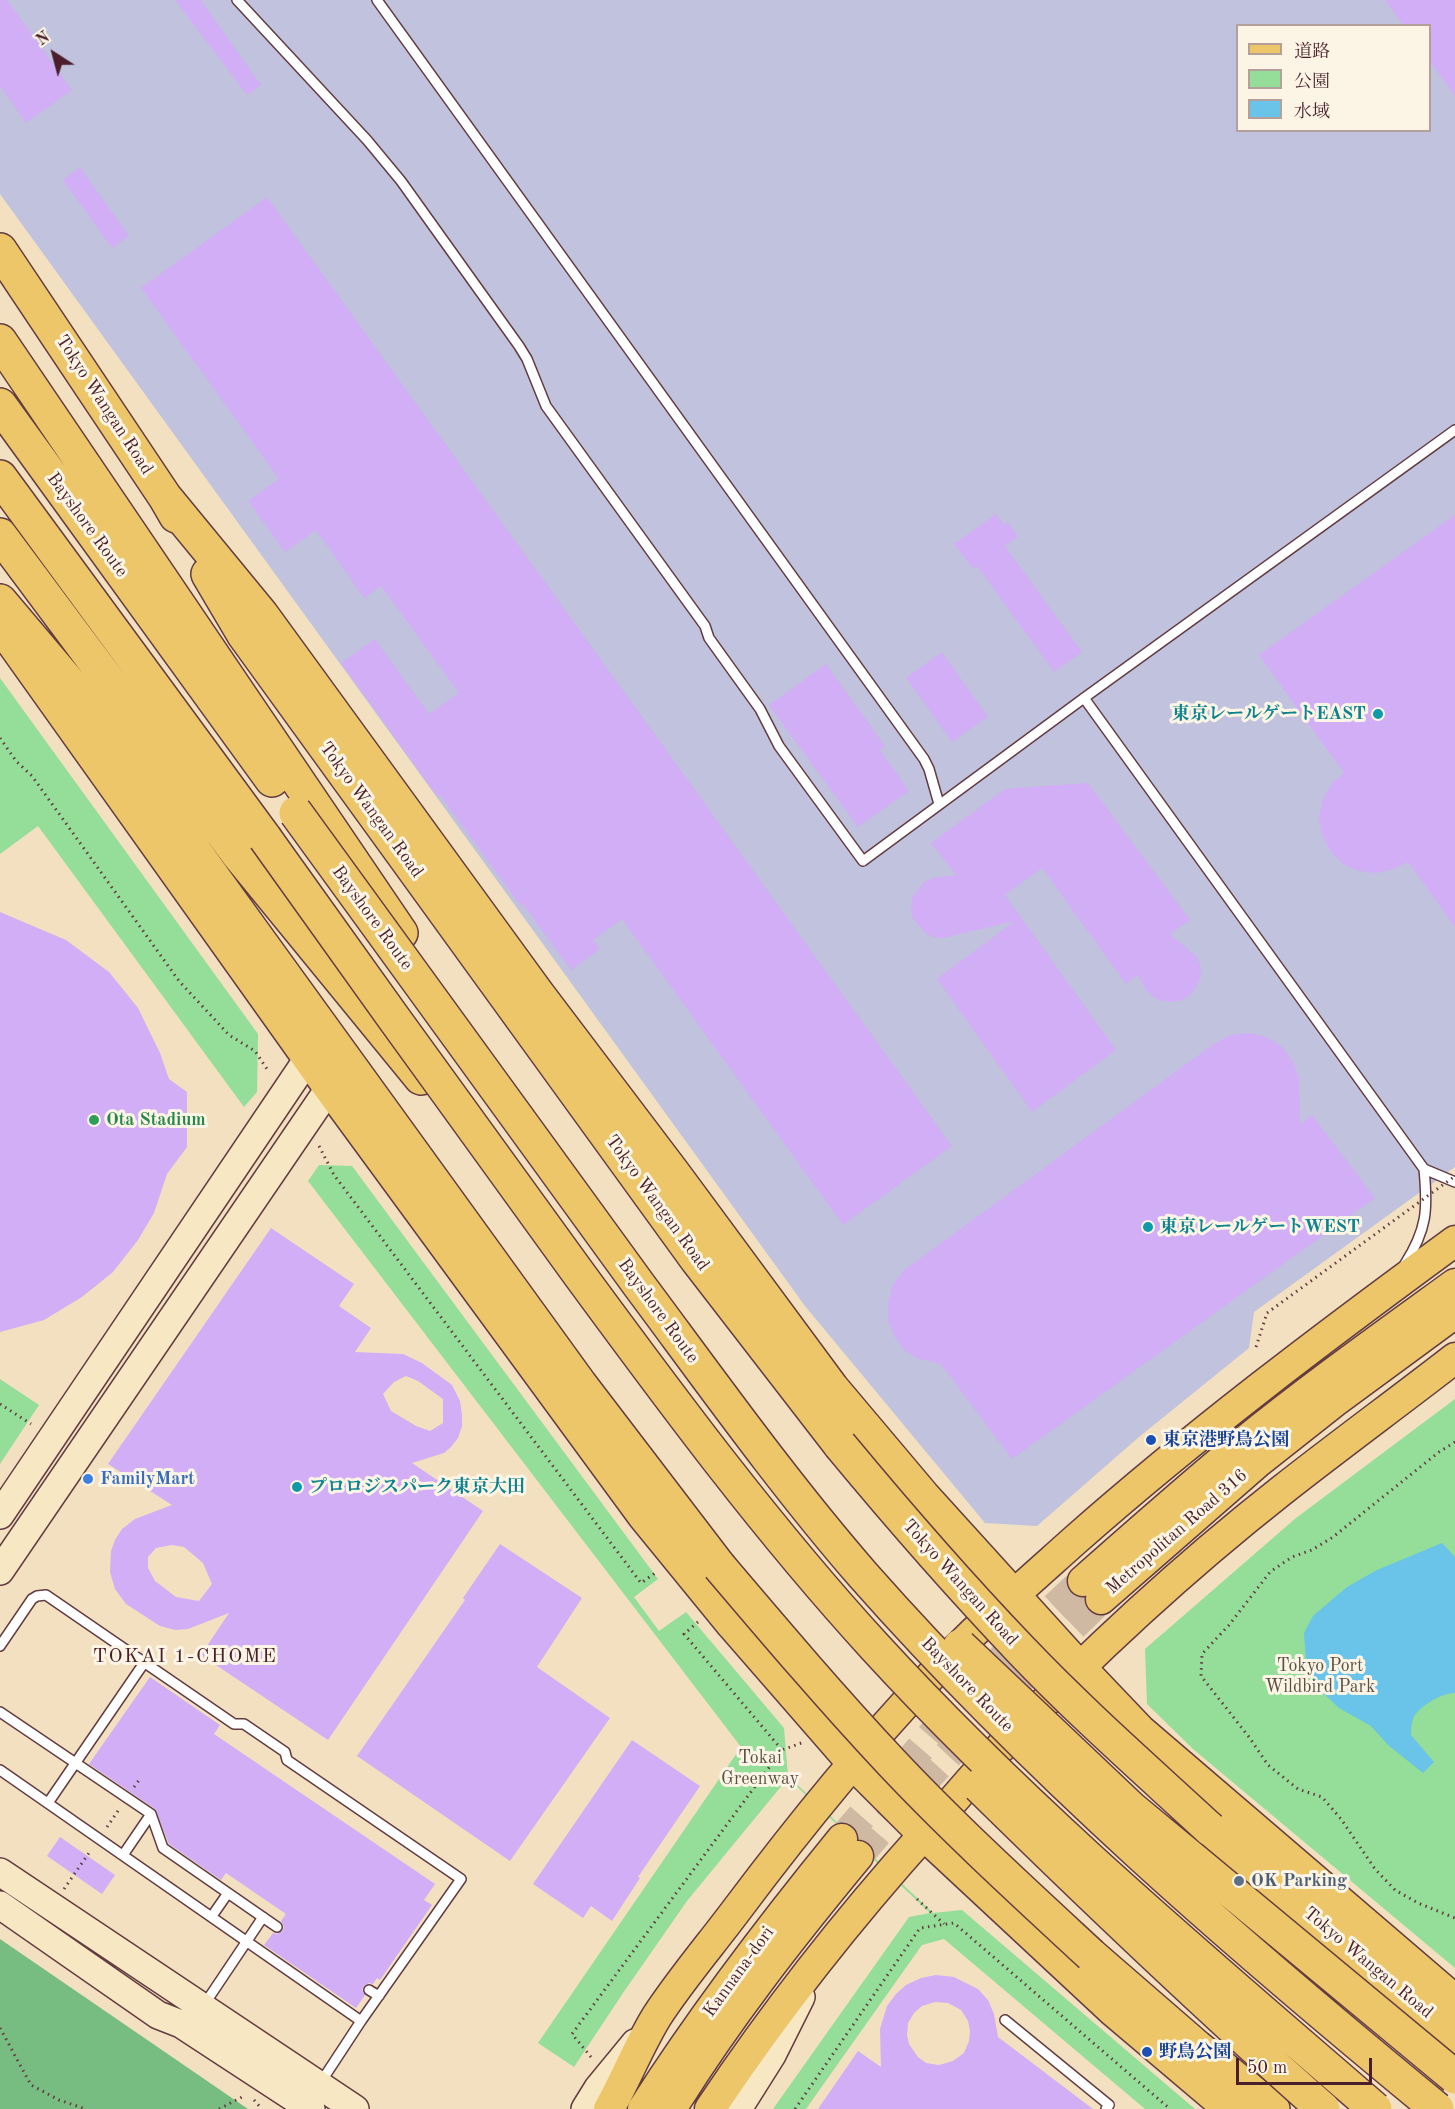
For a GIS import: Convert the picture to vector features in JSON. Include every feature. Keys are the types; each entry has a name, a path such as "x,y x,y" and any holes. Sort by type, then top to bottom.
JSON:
{"highway":[{"name":"Tokyo Wangan Road","path":"0,250 165,497 244,635 697,1260 840,1445 951,1574 1022,1651 1069,1697 1210,1829 1455,2037"},
{"path":"0,341 305,809"},
{"name":"Bayshore Route","path":"0,405 305,809 497,1092 730,1407 804,1504 862,1573 1000,1720 1081,1799 1173,1884 1437,2109"},
{"path":"0,477 251,846"},
{"path":"165,497 262,615 537,993 832,1388 923,1496 1012,1596 1139,1731 1455,2002"},
{"path":"0,535 251,846 456,1106 696,1433 808,1593 860,1658 971,1777 1080,1884 1323,2109"},
{"path":"0,601 114,740 580,1384 719,1566 826,1691 951,1822 1091,1955 1273,2109"},
{"path":"0,624 330,1087 644,1515 733,1624 854,1763 925,1834 1114,2010 1231,2109"},
{"path":"730,1407 976,1663 1123,1800 1455,2077"},
{"path":"696,1433 814,1578 932,1707 1005,1780 1126,1893 1375,2109"}],"main road":[{"path":"609,2109 657,2017 761,1878 854,1763 931,1675 1012,1596 1118,1502 1232,1408 1455,1241"},
{"name":"Metropolitan Road 316","path":"1455,1284 1321,1382 1240,1445 1164,1509 1092,1590 1334,1402 1455,1313"},
{"path":"710,2109 747,2053 822,1953 889,1873 1000,1748 1079,1668 1179,1578 1280,1492 1455,1358"},
{"name":"Kannana-dori","path":"643,2109 740,1969 789,1903 850,1848 808,1916 715,2041 670,2109"}],"street":[{"path":"0,1515 309,1057"},
{"path":"0,1571 330,1087"},
{"path":"0,1872 203,2007 316,2097"},
{"path":"0,1905 158,2015 181,2024 316,2097 355,2109"},
{"path":"738,2109 772,2055 822,1953"},
{"path":"585,2109 598,2088 657,2017"}],"lane":[{"path":"237,0 367,140 401,181 519,346 527,359 546,406 705,626 709,638 760,709 779,746 863,861 1455,430"},
{"path":"377,0 924,759 939,804"},
{"path":"1084,698 1424,1169 1455,1182"},
{"path":"1387,1291 1418,1244 1424,1224 1426,1198 1424,1169"},
{"path":"0,1646 32,1599 41,1594 45,1595 234,1724 244,1724 285,1752 287,1760 461,1879 361,2021 316,2097"},
{"path":"48,1803 144,1663"},
{"path":"0,1712 151,1814 163,1848 277,1927"},
{"path":"0,1770 361,2021"},
{"path":"123,1855 151,1814"},
{"path":"212,1916 228,1893"},
{"path":"203,2007 263,1917"},
{"path":"369,1990 379,1996"},
{"path":"1005,2020 1109,2105 1106,2109"}],"path":[{"path":"0,738 16,761 32,776 179,981 229,1035 255,1051 267,1069"},
{"path":"319,1146 334,1175 641,1583 662,1568"},
{"path":"1256,1347 1267,1313 1455,1176"},
{"path":"0,1404 31,1424"},
{"path":"1455,1442 1413,1472 1333,1538 1312,1550 1292,1557 1270,1572 1203,1654 1201,1676 1268,1765 1298,1789 1322,1797 1341,1819 1375,1869 1395,1890 1418,1903 1455,1918"},
{"path":"701,1619 684,1634 782,1750"},
{"path":"591,2057 572,2034 782,1750 804,1742"},
{"path":"917,1899 944,1924"},
{"path":"795,2109 920,1928 954,1923 1170,2109"},
{"path":"0,2028 32,2085 59,2100 86,2109"},
{"path":"219,2109 244,2096"}],"shaded area":[{"path":"0,0 1455,0 1455,1167 1254,1312 1249,1348 1139,1437 1037,1526 985,1523 805,1306 0,194"}],"green space":[{"path":"0,678 258,1034 257,1092 244,1107 38,826 0,854"},
{"name":"Tokai Greenway","path":"319,1165 352,1166 658,1579 634,1597 659,1631 686,1612 784,1728 788,1776 933,1913 962,1910 1195,2109 1145,2109 944,1939 922,1945 806,2109 773,2109 909,1917 930,1913 788,1778 687,1901 574,2067 538,2043 741,1747 308,1181"},
{"path":"0,1379 39,1405 0,1464"},
{"name":"Tokyo Port Wildbird Park","path":"1455,1399 1455,1968 1193,1749 1147,1704 1145,1649 1296,1518"},
{"path":"0,1939 248,2109 0,2109"}],"water":[{"path":"1442,1543 1455,1557 1455,1693 1431,1701 1415,1714 1413,1719 1411,1735 1434,1762 1423,1773 1388,1745 1371,1726 1339,1708 1320,1690 1306,1662 1304,1633 1313,1616 1347,1587 1377,1570"}],"building":[{"path":"0,0 7,0 72,90 26,123 0,86"},
{"path":"175,0 201,0 261,85 247,95"},
{"path":"1385,0 1455,0 1455,96 1431,62 1431,24 1403,24"},
{"path":"80,167 129,236 112,248 63,180"},
{"path":"267,197 952,1146 843,1225 622,919 593,940 600,949 571,970 440,795 437,796 341,663 375,639 429,714 459,693 381,586 364,598 316,530 285,552 248,501 279,479 141,288"},
{"path":"996,514 1004,525 1008,522 1018,537 1005,546 1082,652 1054,672 977,566 973,569 954,544"},
{"name":"東京レールゲートEAST","path":"1455,515 1455,927 1408,862 1394,869 1377,873 1359,871 1343,864 1330,851 1322,835 1319,817 1323,799 1332,783 1344,773 1259,655"},
{"path":"942,652 988,717 952,742 906,678"},
{"path":"826,664 885,746 880,750 909,791 858,827 769,705"},
{"path":"1088,783 1190,920 1170,934 1197,957 1201,967 1200,978 1190,995 1172,1002 1153,997 1146,990 1138,975 1126,984 1042,868 1005,895 1116,1050 1032,1112 937,979 1015,921 943,938 933,937 924,932 912,917 912,898 924,882 933,878 956,875 931,843 1005,789"},
{"name":"Ota Stadium","path":"0,912 66,940 109,972 138,1008 160,1053 169,1079 187,1092 187,1147 167,1174 154,1213 138,1240 113,1272 82,1297 44,1320 0,1332"},
{"name":"東京レールゲートWEST","path":"1249,1033 1267,1037 1282,1047 1294,1063 1299,1078 1300,1124 1312,1115 1375,1198 1012,1459 941,1364 919,1359 904,1350 894,1336 888,1320 888,1303 892,1286 903,1271 1215,1043 1231,1035"},
{"name":"プロロジスパーク東京大田","path":"271,1228 354,1284 339,1306 371,1328 355,1352 403,1354 422,1363 452,1385 460,1401 462,1415 462,1426 458,1438 444,1453 412,1463 483,1511 328,1740 201,1655 229,1613 188,1629 175,1630 160,1626 126,1604 115,1589 110,1572 111,1551 115,1540 122,1529 135,1519 172,1505 108,1464","holes":["406,1376 418,1381 443,1399 443,1423 430,1431 416,1426 391,1411 383,1394 394,1382","172,1545 184,1547 203,1563 212,1584 199,1601 176,1597 155,1581 148,1568 148,1557 156,1548"]},
{"path":"500,1544 582,1598 537,1667 610,1718 510,1861 357,1756 465,1600 463,1598"},
{"path":"150,1677 220,1725 214,1734 435,1884 424,1900 432,1905 380,1980 377,1978 373,1984 369,1983 364,1986 362,1990 365,1995 356,2008 264,1945 273,1933 277,1934 282,1931 284,1927 281,1921 286,1914 226,1873 221,1880 169,1844 155,1809 89,1764"},
{"path":"632,1740 700,1786 638,1877 640,1878 612,1921 591,1906 583,1918 533,1884"},
{"path":"60,1837 115,1875 102,1894 47,1856"},
{"path":"936,1975 954,1977 978,1989 988,2000 994,2014 998,2037 1093,2109 818,2109 858,2051 881,2067 880,2029 887,2006 906,1985 921,1978","holes":["935,2002 948,2003 961,2010 968,2021 969,2041 964,2053 953,2061 939,2065 926,2063 918,2057 909,2044 908,2023 922,2006"]}],"tunnel":[{"path":"842,1839 958,1705 1019,1641 1083,1581"},
{"path":"858,1856 976,1724 1101,1599"}],"place":[{"name":"東京レールゲートEAST","path":"1378,714"},
{"name":"Ota Stadium","path":"94,1120"},
{"name":"東京レールゲートWEST","path":"1148,1227"},
{"name":"東京港野鳥公園","path":"1151,1440"},
{"name":"FamilyMart","path":"88,1479"},
{"name":"プロロジスパーク東京大田","path":"297,1487"},
{"name":"OK Parking","path":"1239,1881"},
{"name":"野鳥公園","path":"1147,2052"}],"district":[{"name":"TOKAI 1-CHOME","path":"185,1657"}]}
